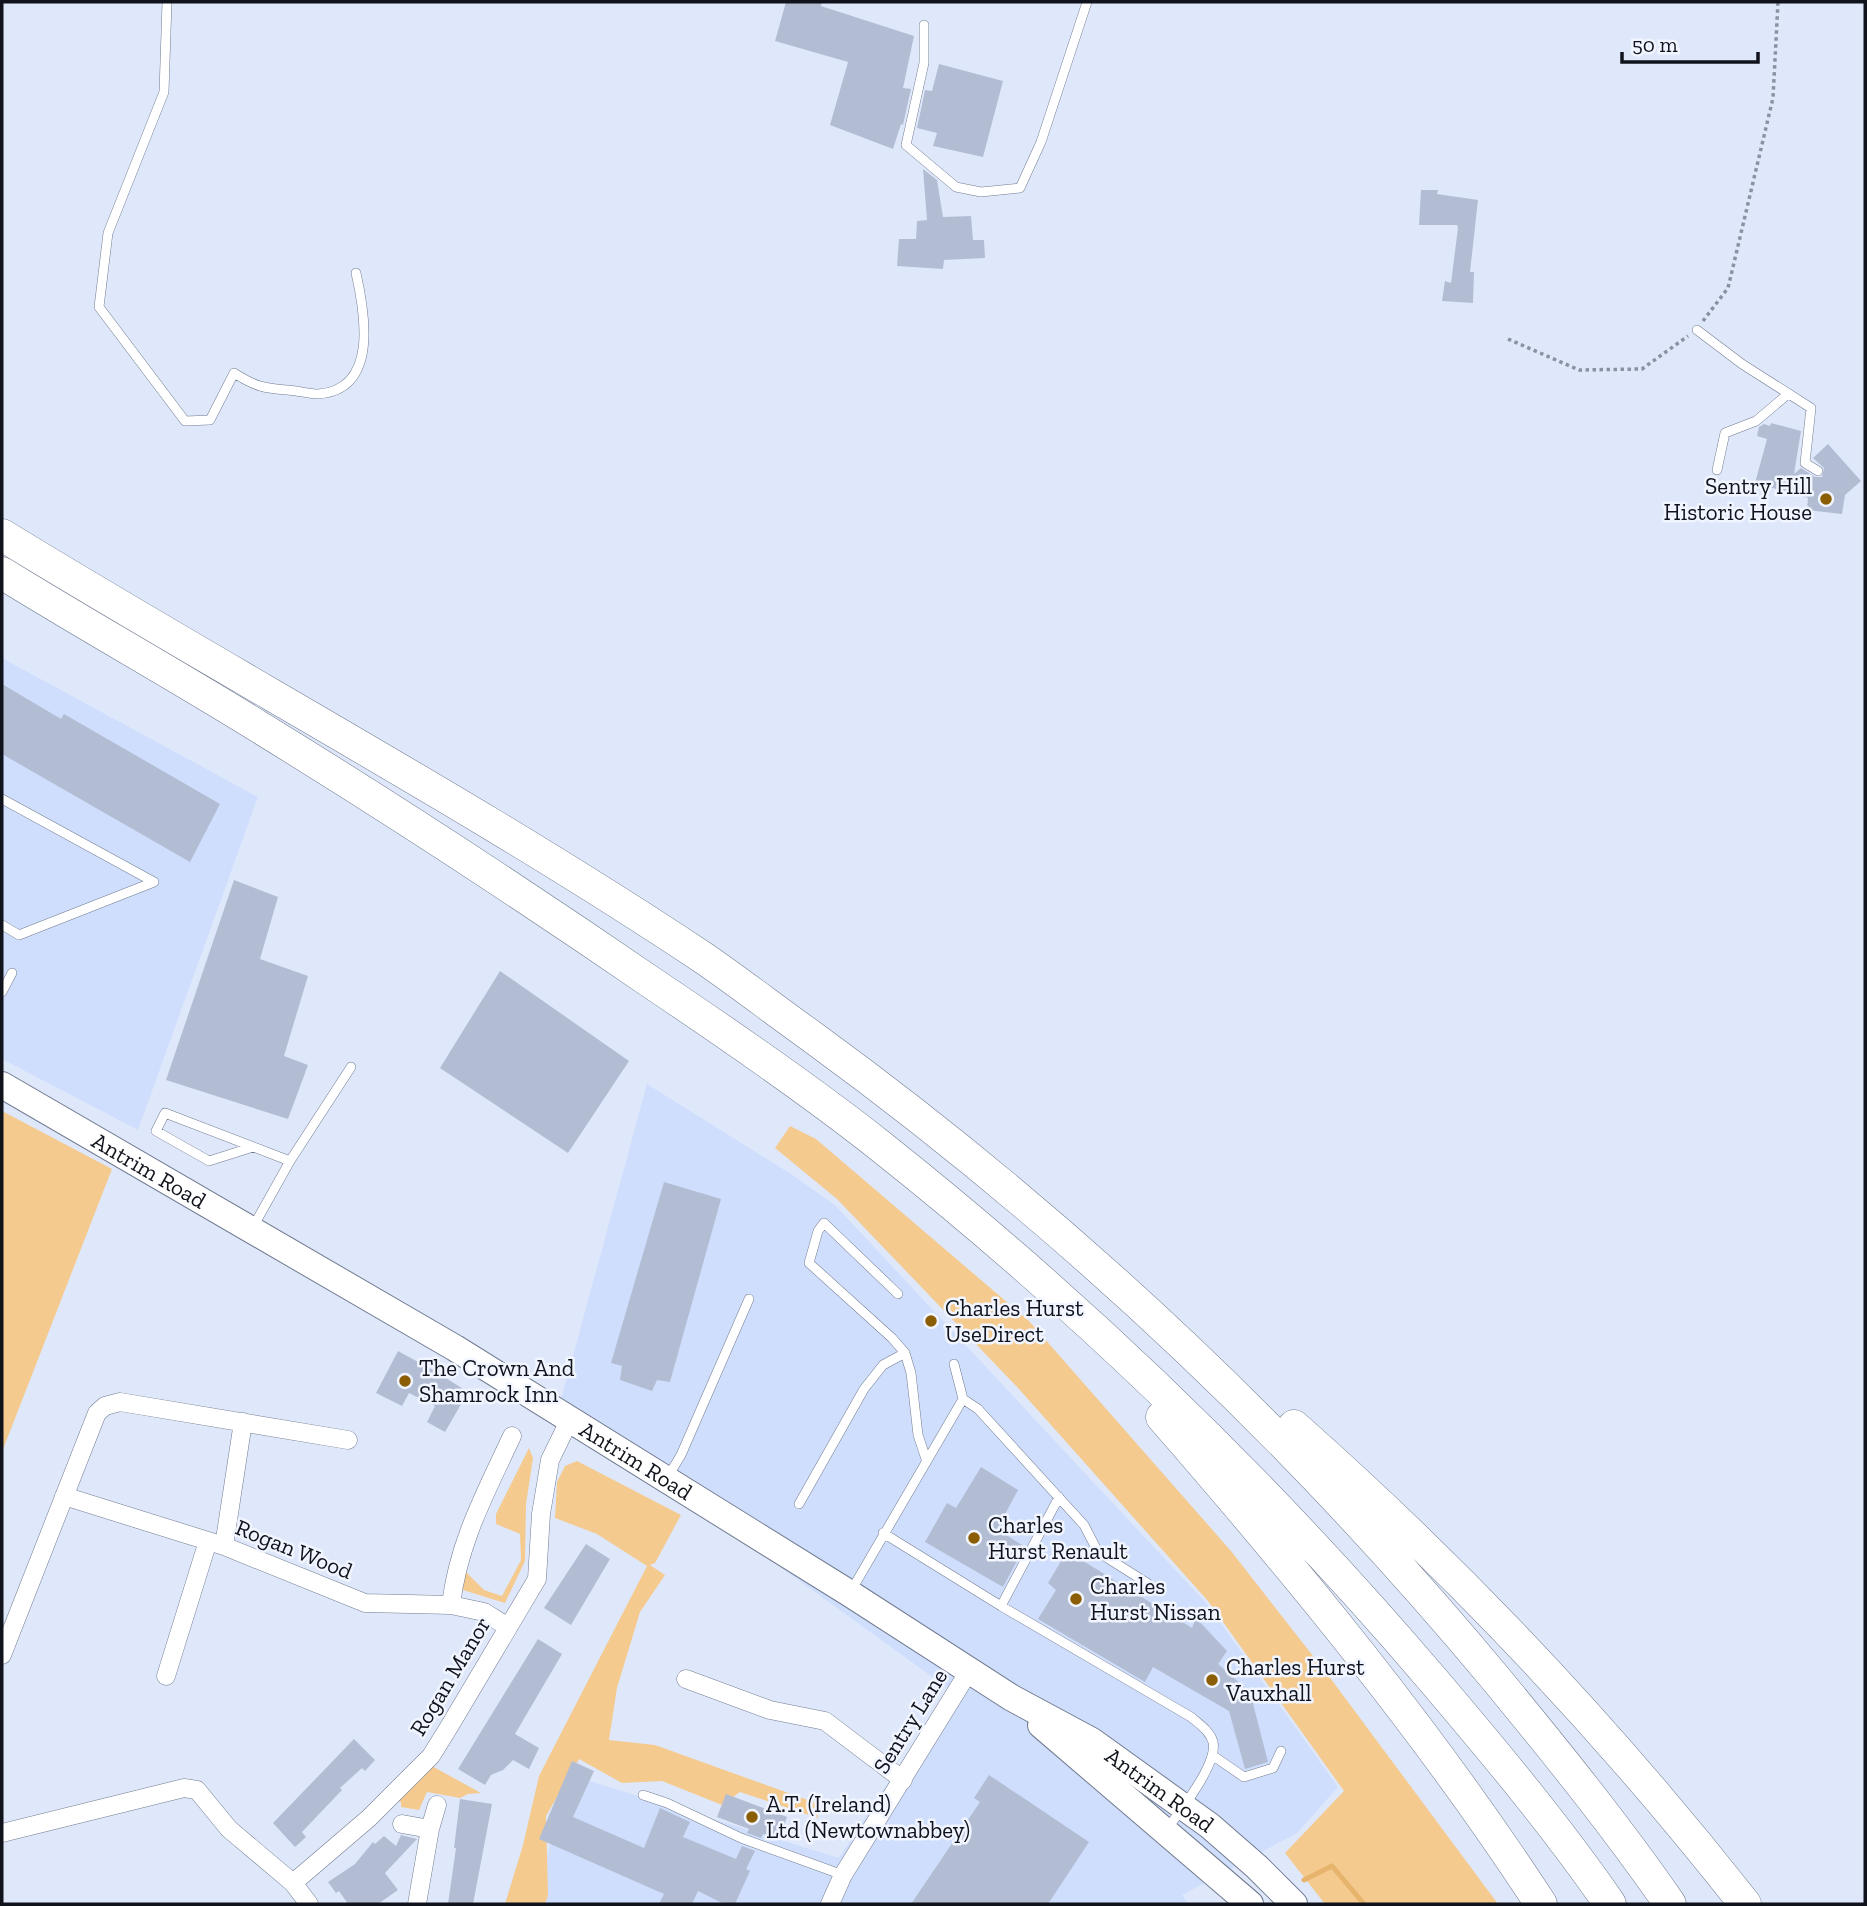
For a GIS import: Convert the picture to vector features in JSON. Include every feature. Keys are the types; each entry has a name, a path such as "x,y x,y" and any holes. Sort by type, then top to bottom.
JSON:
{"highway":[{"path":"2,535 117,606 565,868 709,962 975,1155 1086,1242 1416,1538 1511,1633 1608,1738 1745,1904"},
{"path":"2,573 250,721 401,816 749,1048 877,1143 1040,1279 1126,1357 1245,1472 1362,1597 1488,1745 1611,1904"},
{"path":"862,1073 991,1174 1125,1288 1229,1388 1332,1493 1427,1596 1587,1792 1670,1904"},
{"path":"877,1143 1027,1280 1153,1406 1255,1524 1344,1634 1447,1768 1541,1904"}],"main road":[{"name":"Antrim Road","path":"2,1084 252,1228 570,1419 849,1593 1012,1699 1092,1741 1184,1805 1257,1867 1294,1904"},
{"name":"Antrim Road","path":"1012,1699 1250,1904"}],"street":[{"path":"2,1655 97,1413 104,1406 120,1402 348,1440"},
{"name":"Rogan Manor","path":"293,1883 369,1818 431,1756 537,1579 541,1514 550,1460 570,1419"},
{"path":"166,1676 216,1544 243,1422"},
{"path":"451,1605 454,1574 467,1534 512,1436"},
{"name":"Rogan Wood","path":"64,1496 216,1544 365,1603 451,1605 484,1612 508,1627"},
{"name":"Sentry Lane","path":"830,1904 843,1875 969,1671"},
{"path":"686,1679 770,1710 825,1721 902,1780"},
{"path":"2,1833 184,1788 197,1790 229,1829 293,1883 309,1904"},
{"path":"417,1904 430,1829 437,1805"},
{"path":"402,1824 430,1829"}],"lane":[{"path":"167,2 164,92 108,233 99,307 185,421 210,420 234,373 255,387 319,394 346,385 363,357 363,306 356,272"},
{"path":"924,25 924,62 906,145 956,187 981,192 1020,188 1041,142 1087,2"},
{"path":"1697,330 1742,364 1811,408 1805,463 1818,471"},
{"path":"1717,470 1725,433 1756,421 1788,394"},
{"path":"2,799 154,882 19,935 2,925"},
{"path":"2,992 12,973"},
{"path":"252,1228 290,1161 351,1067"},
{"path":"253,1147 209,1161 156,1131 165,1113 290,1161"},
{"path":"898,1294 824,1223 818,1231 809,1263 905,1353 911,1373 918,1434 926,1459"},
{"path":"666,1480 681,1455 749,1299"},
{"path":"799,1504 864,1389 883,1365 905,1353"},
{"path":"954,1364 963,1399 978,1409 1084,1525 1098,1552 1147,1583"},
{"path":"849,1593 963,1399"},
{"path":"1001,1606 1059,1497"},
{"path":"883,1533 1001,1606 1191,1717 1206,1730 1213,1742 1212,1755 1206,1770 1167,1831"},
{"path":"1212,1755 1244,1777 1273,1768 1282,1751"},
{"path":"643,1795 667,1803 741,1838 843,1875"}],"path":[{"path":"1508,339 1579,370 1642,369 1697,330 1728,288 1773,98 1778,2"}],"shaded area":[{"path":"2,658 258,797 138,1130 2,1059"},
{"path":"647,1084 791,1174 835,1205 1207,1604 1338,1787 1297,1833 1182,1895 1189,1904 533,1904 570,1775 839,1858 949,1689 559,1407"},
{"path":"2,1111 112,1169 2,1452"},
{"path":"790,1126 816,1139 1029,1321 1231,1551 1331,1679 1498,1904 1325,1904 1285,1853 1344,1791 1208,1601 1018,1388 837,1199 775,1148"},
{"path":"529,1448 533,1458 526,1504 525,1561 505,1603 463,1590 464,1570 484,1590 502,1596 521,1560 520,1534 496,1524 496,1514"},
{"path":"577,1461 681,1515 655,1563 650,1565 665,1575 640,1612 617,1688 609,1740 655,1745 816,1803 818,1818 740,1792 722,1805 662,1781 622,1783 579,1759 546,1816 548,1895 545,1904 505,1904 523,1845 539,1776 647,1566 597,1534 555,1518 557,1482 565,1466"},
{"path":"430,1765 481,1793 460,1798 427,1792 419,1810 401,1807 401,1802 397,1801"}],"building":[{"path":"786,2 822,2 821,6 914,36 903,88 911,89 903,125 901,124 893,149 830,125 848,62 775,41"},
{"path":"939,64 1003,81 983,157 933,146 937,133 917,128 925,90 932,91"},
{"path":"923,169 937,180 943,217 971,216 973,240 984,240 985,258 944,260 943,269 897,266 899,239 916,239 917,221 927,220"},
{"path":"1421,190 1438,190 1437,194 1478,200 1470,272 1474,272 1473,303 1442,301 1445,281 1451,283 1458,228 1457,225 1419,225"},
{"path":"1771,423 1801,431 1794,474 1801,468 1815,477 1822,477 1824,468 1813,458 1828,444 1861,481 1845,495 1842,514 1807,510 1808,498 1755,483 1767,439 1757,436 1759,427 1764,424 1770,426"},
{"path":"2,684 61,719 64,714 220,804 190,862 2,754"},
{"path":"234,880 278,897 260,959 308,976 284,1056 308,1065 288,1119 166,1080"},
{"path":"500,971 629,1061 568,1153 440,1068"},
{"path":"664,1182 721,1199 670,1382 657,1380 652,1391 620,1380 622,1366 611,1363"},
{"path":"398,1351 468,1392 445,1432 427,1422 435,1406 409,1393 402,1406 376,1393"},
{"path":"981,1467 1018,1490 997,1529 1022,1545 1003,1587 925,1542 947,1503 956,1508"},
{"path":"586,1544 610,1559 571,1625 544,1608"},
{"path":"1067,1551 1192,1628 1196,1618 1227,1651 1218,1664 1250,1692 1268,1762 1245,1769 1229,1711 1153,1667 1145,1682 1038,1619 1056,1590 1048,1583"},
{"path":"538,1639 562,1654 515,1734 539,1748 529,1769 513,1760 503,1770 491,1775 485,1785 458,1769"},
{"path":"354,1739 375,1760 365,1771 362,1768 340,1788 342,1790 302,1832 306,1837 295,1847 273,1823"},
{"path":"572,1761 594,1771 573,1817 644,1848 660,1808 690,1822 683,1837 736,1859 742,1846 755,1851 746,1869 750,1871 735,1904 724,1904 698,1891 692,1904 659,1904 664,1894 539,1839"},
{"path":"989,1775 1089,1842 1048,1904 911,1904 980,1802 974,1798"},
{"name":"A.T. (Ireland) Ltd (Newtownabbey)","path":"726,1794 787,1817 779,1840 763,1834 761,1838 747,1833 749,1829 717,1817"},
{"path":"460,1799 492,1804 473,1904 448,1904"},
{"path":"401,1835 417,1839 385,1873 398,1890 378,1904 348,1904 339,1891 336,1893 328,1882 355,1864 373,1842 375,1844 384,1836 396,1846"}],"waterway":[{"path":"1304,1880 1332,1866 1364,1904"}],"place":[{"name":"Sentry Hill Historic House","path":"1826,499"},
{"name":"Charles Hurst UseDirect","path":"931,1321"},
{"name":"The Crown And Shamrock Inn","path":"405,1381"},
{"name":"Charles Hurst Renault","path":"974,1538"},
{"name":"Charles Hurst Nissan","path":"1076,1599"},
{"name":"Charles Hurst Vauxhall","path":"1212,1680"},
{"name":"A.T. (Ireland) Ltd (Newtownabbey)","path":"752,1817"}]}
